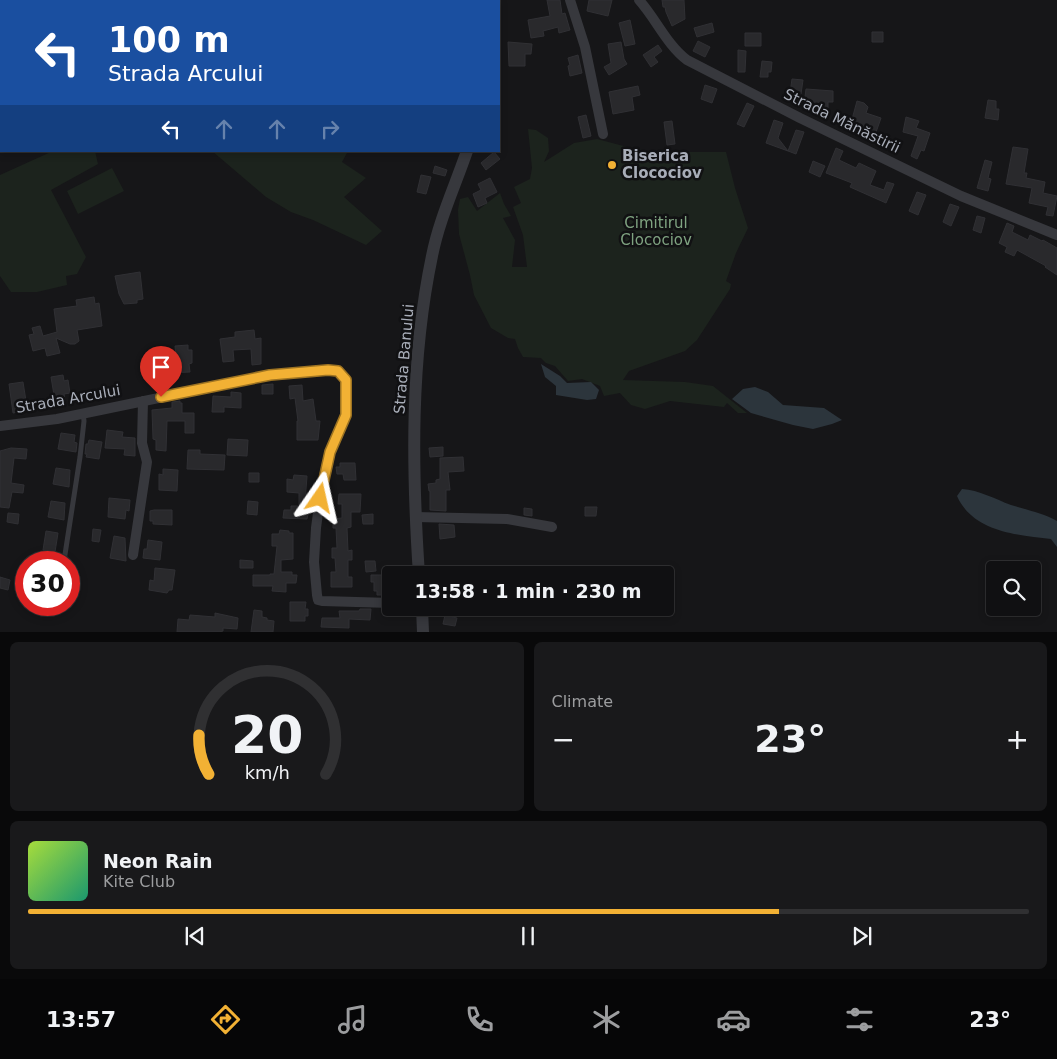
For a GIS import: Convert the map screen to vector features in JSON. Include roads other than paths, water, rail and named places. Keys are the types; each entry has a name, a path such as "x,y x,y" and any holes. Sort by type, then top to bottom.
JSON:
{"street":[{"path":"570,0 585,47 603,134"},
{"name":"Strada Mănăstirii","path":"639,0 648,4 676,52 687,60 800,118 952,191 1057,235"},
{"name":"Strada Banului","path":"418,566 415,516 415,385 425,293 432,254 447,204 467,152"},
{"name":"Strada Arcului","path":"0,426 83,413 270,375 328,370 338,371 346,380 346,415 330,452 324,475 316,528 314,562 318,600 322,602 382,603"},
{"path":"133,555 147,462 142,443 143,401"},
{"path":"415,516 507,519 552,526"},
{"path":"422,616 423,632"}],"lane":[{"path":"66,551 80,457 84,421 83,413"}],"place":[{"name":"Biserica Clocociov","path":"612,165"}],"park label":[{"name":"Cimitirul Clocociov","path":"656,232"}]}
